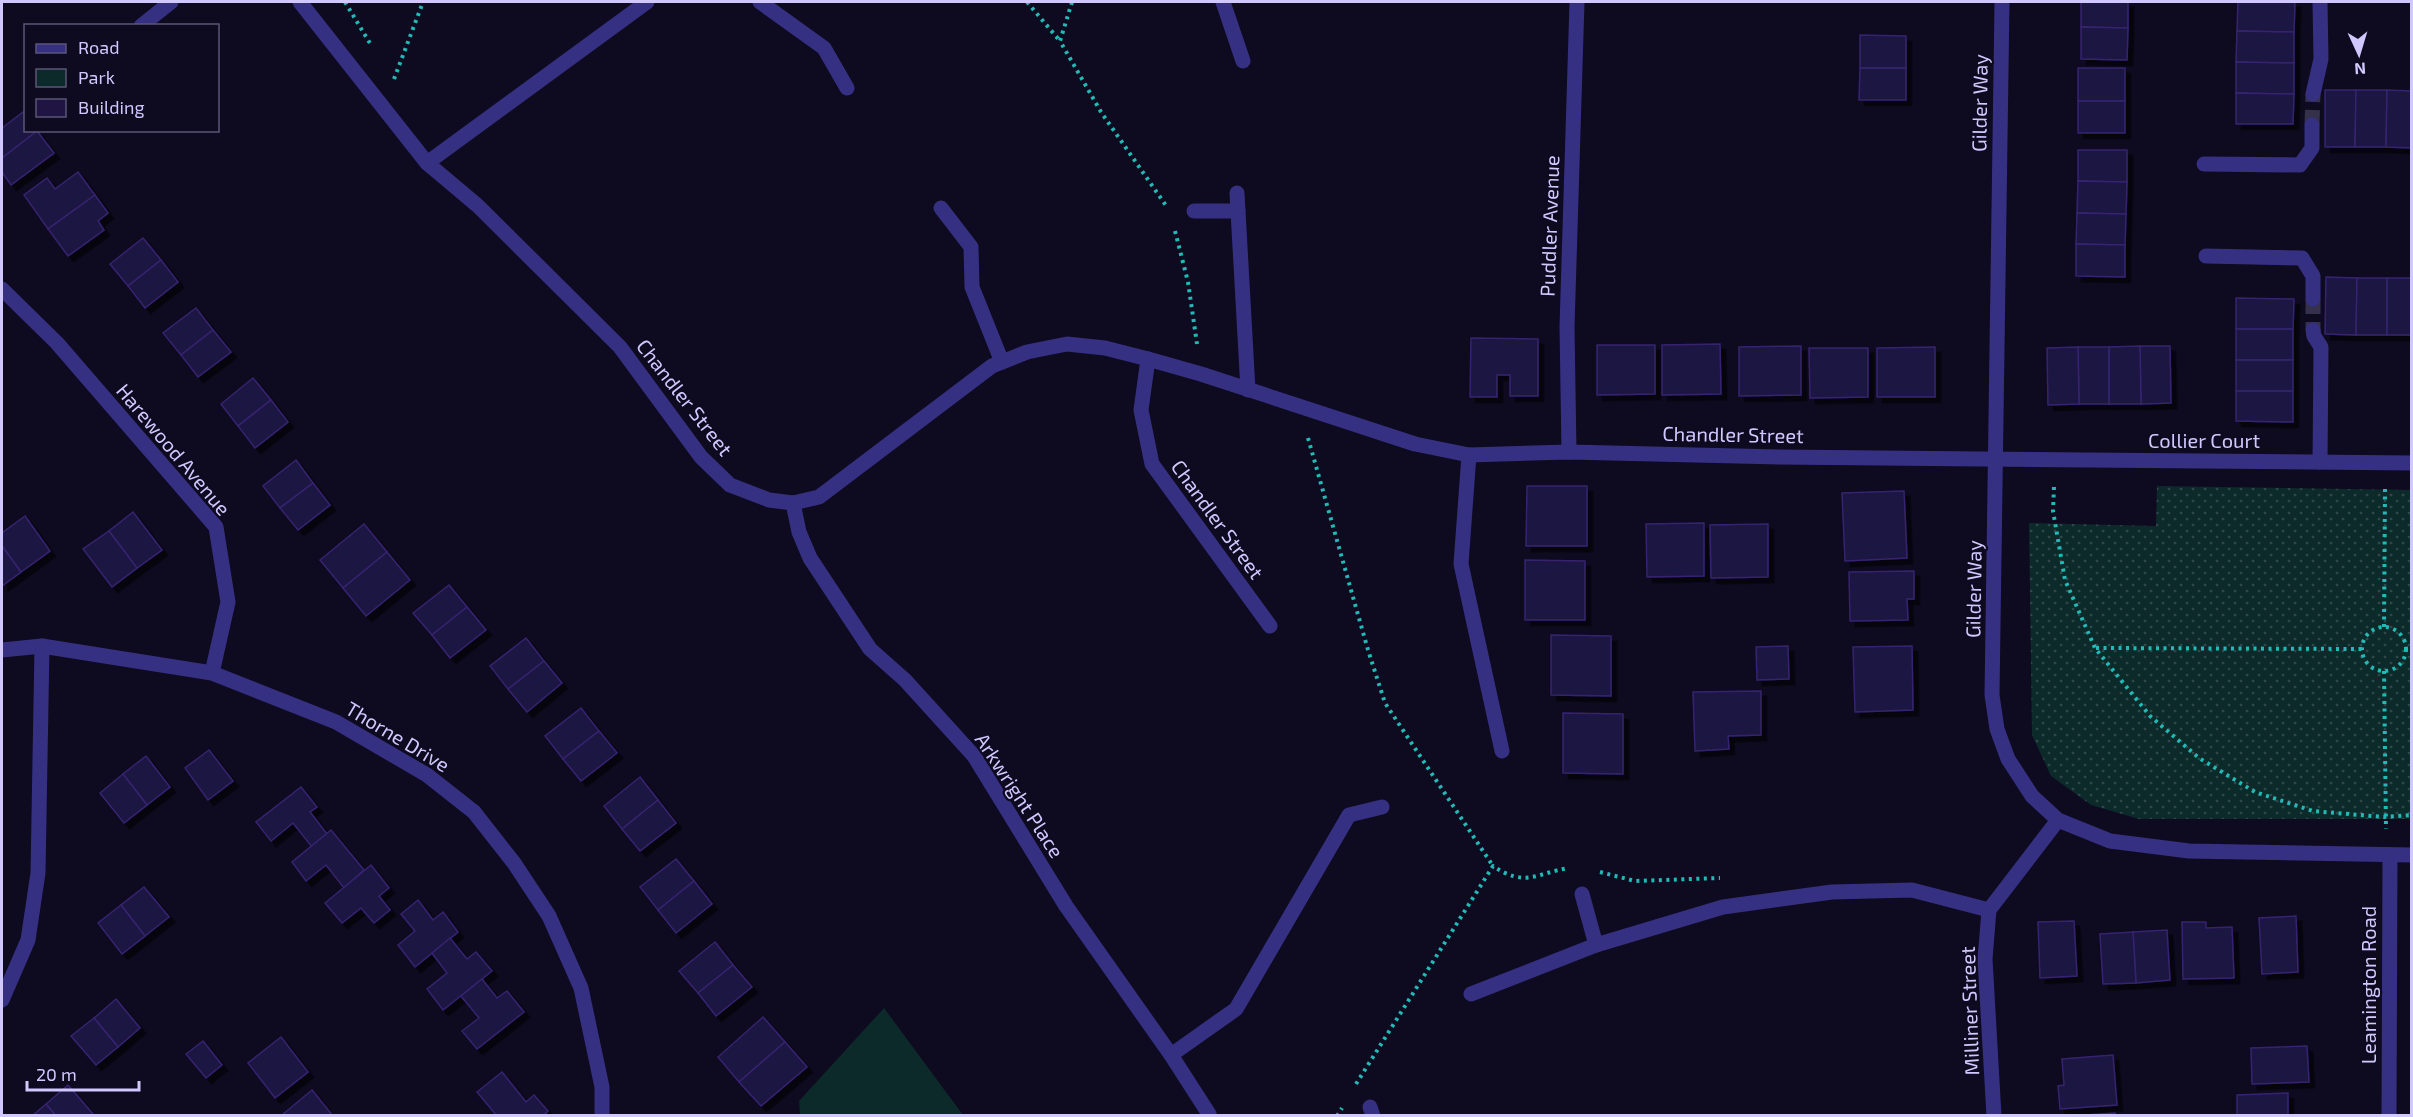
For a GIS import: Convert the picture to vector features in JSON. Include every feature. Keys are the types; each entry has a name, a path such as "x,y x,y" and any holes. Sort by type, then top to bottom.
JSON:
{"street":[{"path":"144,24 171,2"},
{"name":"Chandler Street","path":"300,2 427,163 478,206 620,347 701,457 730,485 768,500 793,503 819,497 992,366 1027,352 1067,344 1106,348 1148,359 1415,444 1469,455 1569,452 1996,459"},
{"path":"427,163 647,2"},
{"path":"760,2 824,48 847,88"},
{"path":"1223,2 1243,61"},
{"name":"Puddler Avenue","path":"1569,452 1567,327 1577,2"},
{"name":"Gilder Way","path":"2002,2 1992,695 1997,729 2008,759 2032,796 2058,820 2110,840 2189,851 2412,855"},
{"path":"2313,94 2321,58 2320,2"},
{"path":"2204,164 2300,165 2312,148 2312,125"},
{"path":"1237,193 1248,390"},
{"path":"941,208 971,248 972,287 1002,362"},
{"path":"1194,211 1238,211"},
{"path":"2206,256 2302,258 2313,276 2313,299"},
{"name":"Harewood Avenue","path":"2,289 57,343 216,527 228,602 212,673"},
{"path":"2313,330 2321,347 2320,462"},
{"name":"Chandler Street","path":"1148,359 1141,410 1152,464 1270,626"},
{"path":"1469,455 1461,564 1502,751"},
{"name":"Collier Court","path":"1996,459 2412,463"},
{"name":"Arkwright Place","path":"793,503 799,532 810,558 870,649 905,680 974,756 1066,906 1171,1055 1209,1114 1207,1116"},
{"path":"2,1000 28,940 38,873 42,646"},
{"name":"Thorne Drive","path":"2,650 42,646 212,673 336,722 427,775 474,812 514,862 549,916 581,987 602,1087 602,1116"},
{"path":"1171,1055 1236,1009 1349,815 1382,807"},
{"path":"1471,994 1596,945 1724,907 1832,892 1912,890 1989,910 2058,820"},
{"name":"Leamington Road","path":"2389,1116 2390,855"},
{"path":"1582,894 1596,945"},
{"name":"Milliner Street","path":"1989,910 1985,959 1994,1116"}],"path":[{"path":"383,108 423,2"},
{"path":"1027,2 1060,41 1101,112 1170,211"},
{"path":"1060,41 1072,2"},
{"path":"1175,229 1188,282 1201,374"},
{"path":"1311,410 1307,441 1385,703 1493,866 1506,875 1532,879 1570,868"},
{"path":"2056,460 2053,511 2065,580 2095,648 2150,716 2199,758 2255,792 2313,811 2384,817 2412,815"},
{"path":"2384,627 2385,462"},
{"path":"2384,627 2391,628 2402,636 2409,649 2402,662 2391,670 2384,671 2377,670 2366,662 2362,649 2363,642 2371,631 2384,627"},
{"path":"2095,648 2362,649"},
{"path":"2384,671 2384,817 2390,855"},
{"path":"1351,1093 1493,866"},
{"path":"1591,870 1635,881 1721,878"},
{"path":"1338,1116 1346,1101"}],"green space":[{"path":"2157,486 2411,490 2411,819 2139,819 2091,805 2051,776 2032,735 2029,523 2156,526"},
{"path":"884,1008 963,1115 800,1115 799,1101"}],"building":[{"path":"2081,2 2128,2 2128,28 2081,27"},
{"path":"2238,2 2295,2 2294,32 2237,31"},
{"path":"2081,27 2128,28 2127,60 2081,59"},
{"path":"2237,31 2294,32 2294,63 2236,62"},
{"path":"1860,35 1906,36 1906,68 1860,68"},
{"path":"2236,62 2294,63 2294,94 2236,93"},
{"path":"1860,68 1906,68 1906,100 1859,100"},
{"path":"2078,68 2125,68 2125,101 2078,101"},
{"path":"2325,90 2356,90 2355,147 2325,147"},
{"path":"2356,90 2387,90 2386,147 2355,147"},
{"path":"2387,90 2412,91 2412,148 2386,147"},
{"path":"2236,93 2294,94 2293,124 2236,124"},
{"path":"2078,101 2125,101 2125,133 2078,133"},
{"path":"23,112 24,132 36,132 2,158 2,128"},
{"path":"36,132 54,153 11,185 2,172 2,158"},
{"path":"2078,150 2127,150 2127,182 2078,181"},
{"path":"78,172 95,195 48,229 24,195 47,178 55,189"},
{"path":"2078,181 2127,182 2126,214 2077,213"},
{"path":"95,195 108,213 98,221 104,230 68,256 48,229"},
{"path":"2077,213 2126,214 2125,245 2076,244"},
{"path":"143,238 161,260 128,286 110,264"},
{"path":"2076,244 2125,245 2125,277 2076,276"},
{"path":"161,260 178,282 145,308 128,286"},
{"path":"2326,277 2357,278 2356,335 2325,334"},
{"path":"2357,278 2387,278 2387,335 2356,335"},
{"path":"2387,278 2412,278 2412,335 2387,335"},
{"path":"2236,298 2294,299 2293,329 2236,329"},
{"path":"196,308 213,330 181,355 163,333"},
{"path":"2236,329 2293,329 2293,360 2236,360"},
{"path":"213,330 231,352 198,377 181,355"},
{"path":"1471,338 1538,339 1538,396 1510,396 1510,375 1497,375 1497,397 1470,397"},
{"path":"1720,344 1721,394 1662,395 1662,345"},
{"path":"1597,345 1655,345 1655,394 1597,395"},
{"path":"1801,346 1801,395 1739,396 1739,347"},
{"path":"2140,346 2170,346 2171,403 2141,404"},
{"path":"2140,346 2141,404 2109,404 2109,347"},
{"path":"1935,347 1935,397 1877,397 1877,348"},
{"path":"2078,347 2109,347 2109,404 2079,404"},
{"path":"2078,347 2079,404 2048,405 2047,348"},
{"path":"1809,348 1868,348 1868,397 1810,398"},
{"path":"2236,360 2293,360 2293,391 2236,391"},
{"path":"253,378 271,400 238,426 221,404"},
{"path":"2236,391 2293,391 2293,422 2236,421"},
{"path":"271,400 288,422 255,448 238,426"},
{"path":"296,460 313,483 280,508 263,486"},
{"path":"313,483 330,505 298,530 280,508"},
{"path":"1527,486 1587,486 1587,546 1526,546"},
{"path":"1904,491 1907,558 1845,561 1842,493"},
{"path":"133,512 162,550 137,568 109,531"},
{"path":"25,516 50,551 21,572 2,546 2,533"},
{"path":"1704,523 1704,576 1647,577 1646,524"},
{"path":"364,524 387,552 343,588 320,560"},
{"path":"1768,524 1768,577 1711,578 1710,525"},
{"path":"109,531 137,568 112,587 83,549"},
{"path":"2,546 21,572 2,586"},
{"path":"387,552 410,580 366,616 343,588"},
{"path":"1525,560 1585,561 1585,620 1525,620"},
{"path":"1914,571 1914,599 1907,599 1908,620 1850,621 1849,572"},
{"path":"449,585 467,607 432,635 413,613"},
{"path":"467,607 486,630 450,658 432,635"},
{"path":"1551,635 1611,636 1611,696 1551,695"},
{"path":"526,638 544,661 508,689 490,666"},
{"path":"1788,646 1789,679 1757,680 1756,647"},
{"path":"1912,646 1913,710 1855,712 1853,647"},
{"path":"544,661 562,683 527,712 508,689"},
{"path":"1761,691 1761,735 1728,736 1729,749 1695,751 1693,692"},
{"path":"581,708 599,731 563,759 545,736"},
{"path":"1563,713 1623,714 1623,774 1563,773"},
{"path":"599,731 617,753 581,781 563,759"},
{"path":"209,750 233,781 208,800 185,768"},
{"path":"146,756 170,787 147,805 123,774"},
{"path":"123,774 147,805 124,823 100,793"},
{"path":"640,777 658,800 622,829 604,806"},
{"path":"301,787 317,807 310,812 327,834 312,847 293,823 271,841 256,822"},
{"path":"658,800 676,823 640,851 622,829"},
{"path":"331,830 364,870 344,888 326,865 306,881 292,862"},
{"path":"676,859 694,881 658,910 640,887"},
{"path":"371,865 389,888 379,896 390,910 374,923 361,908 342,923 325,903"},
{"path":"694,881 712,904 676,933 658,910"},
{"path":"144,887 169,917 145,936 121,905"},
{"path":"418,900 433,920 443,912 458,932 415,967 398,945 415,931 401,914"},
{"path":"121,905 145,936 122,954 98,923"},
{"path":"2296,916 2298,972 2262,974 2259,918"},
{"path":"2074,921 2077,976 2040,978 2038,922"},
{"path":"2182,922 2206,922 2206,928 2232,927 2234,978 2183,979"},
{"path":"2167,930 2170,980 2136,983 2133,932"},
{"path":"2133,932 2136,983 2103,984 2100,934"},
{"path":"450,938 467,959 476,952 492,971 443,1010 427,989 447,973 432,953"},
{"path":"715,942 733,965 698,993 679,971"},
{"path":"733,965 752,987 716,1016 698,993"},
{"path":"482,979 497,998 507,991 524,1012 477,1049 462,1031 479,1018 461,996"},
{"path":"116,999 140,1028 118,1047 94,1018"},
{"path":"763,1017 785,1042 739,1082 718,1057"},
{"path":"94,1018 118,1047 96,1065 71,1036"},
{"path":"281,1037 308,1072 275,1098 248,1063"},
{"path":"203,1041 222,1065 206,1078 186,1054"},
{"path":"785,1042 807,1067 761,1106 739,1082"},
{"path":"2307,1046 2309,1082 2252,1084 2251,1048"},
{"path":"2113,1055 2117,1105 2060,1109 2058,1086 2064,1085 2062,1059"},
{"path":"502,1072 526,1102 534,1095 548,1111 543,1116 497,1116 477,1092"},
{"path":"68,1085 93,1114 91,1116 56,1116 46,1104"},
{"path":"312,1090 333,1116 282,1116 282,1115"},
{"path":"2288,1093 2288,1116 2237,1116 2237,1095"},
{"path":"46,1104 56,1116 32,1116"},
{"path":"2115,1113 2115,1116 2073,1116"}],"tunnel":[{"path":"2312,125 2313,94"},
{"path":"2313,299 2313,330"}]}
